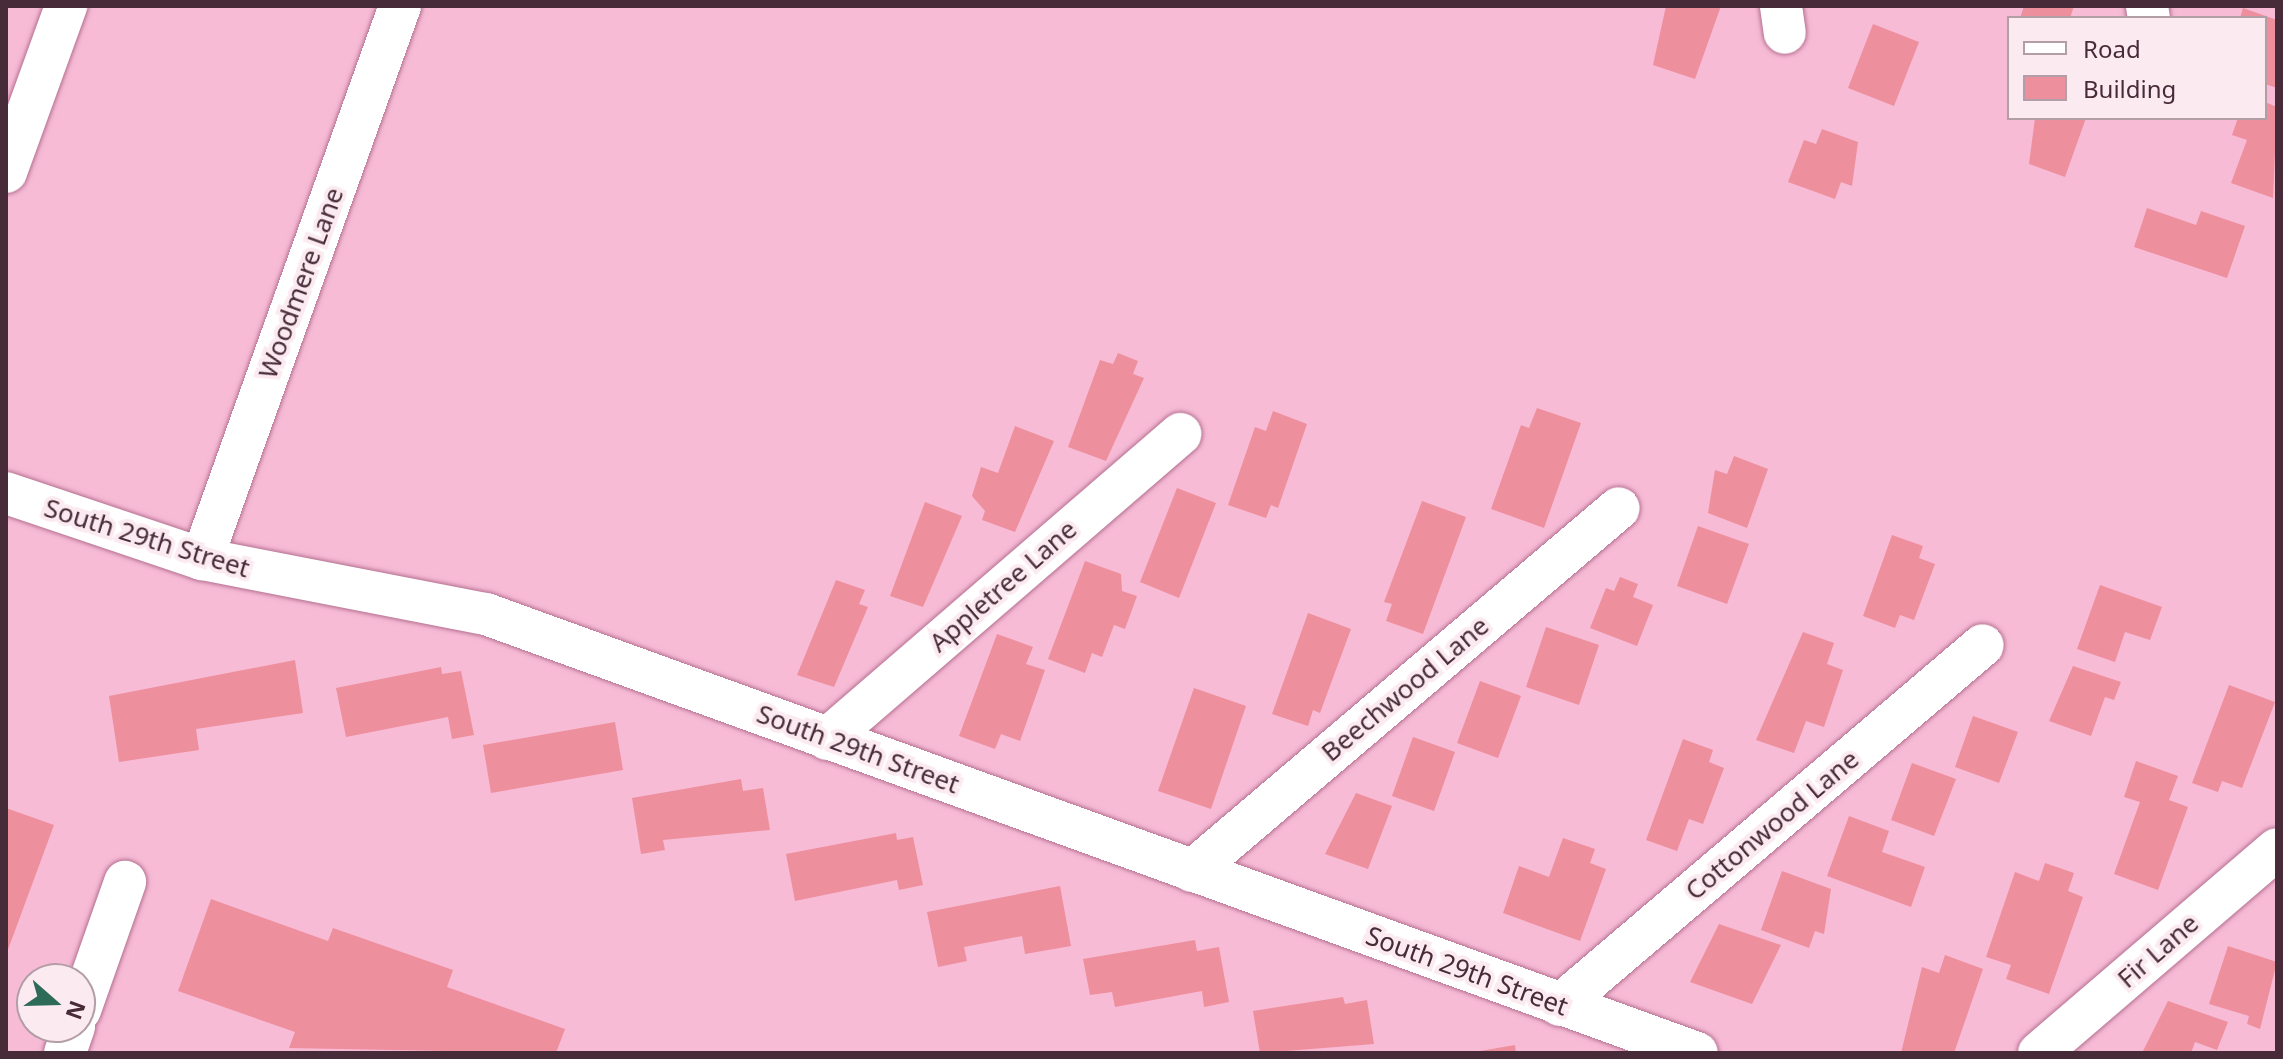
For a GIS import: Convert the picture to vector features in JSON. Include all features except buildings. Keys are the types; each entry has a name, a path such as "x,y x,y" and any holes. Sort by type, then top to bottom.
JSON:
{"street":[{"path":"6,172 66,6"},
{"name":"Woodmere Lane","path":"202,559 400,6"},
{"name":"Appletree Lane","path":"827,739 1180,434"},
{"name":"South 29th Street","path":"6,493 202,559 435,599 1697,1053"},
{"name":"Beechwood Lane","path":"1192,871 1619,508"},
{"name":"Cottonwood Lane","path":"1560,1005 1983,645"},
{"name":"Fir Lane","path":"2039,1053 2277,849"},
{"path":"96,972 125,882"}]}
